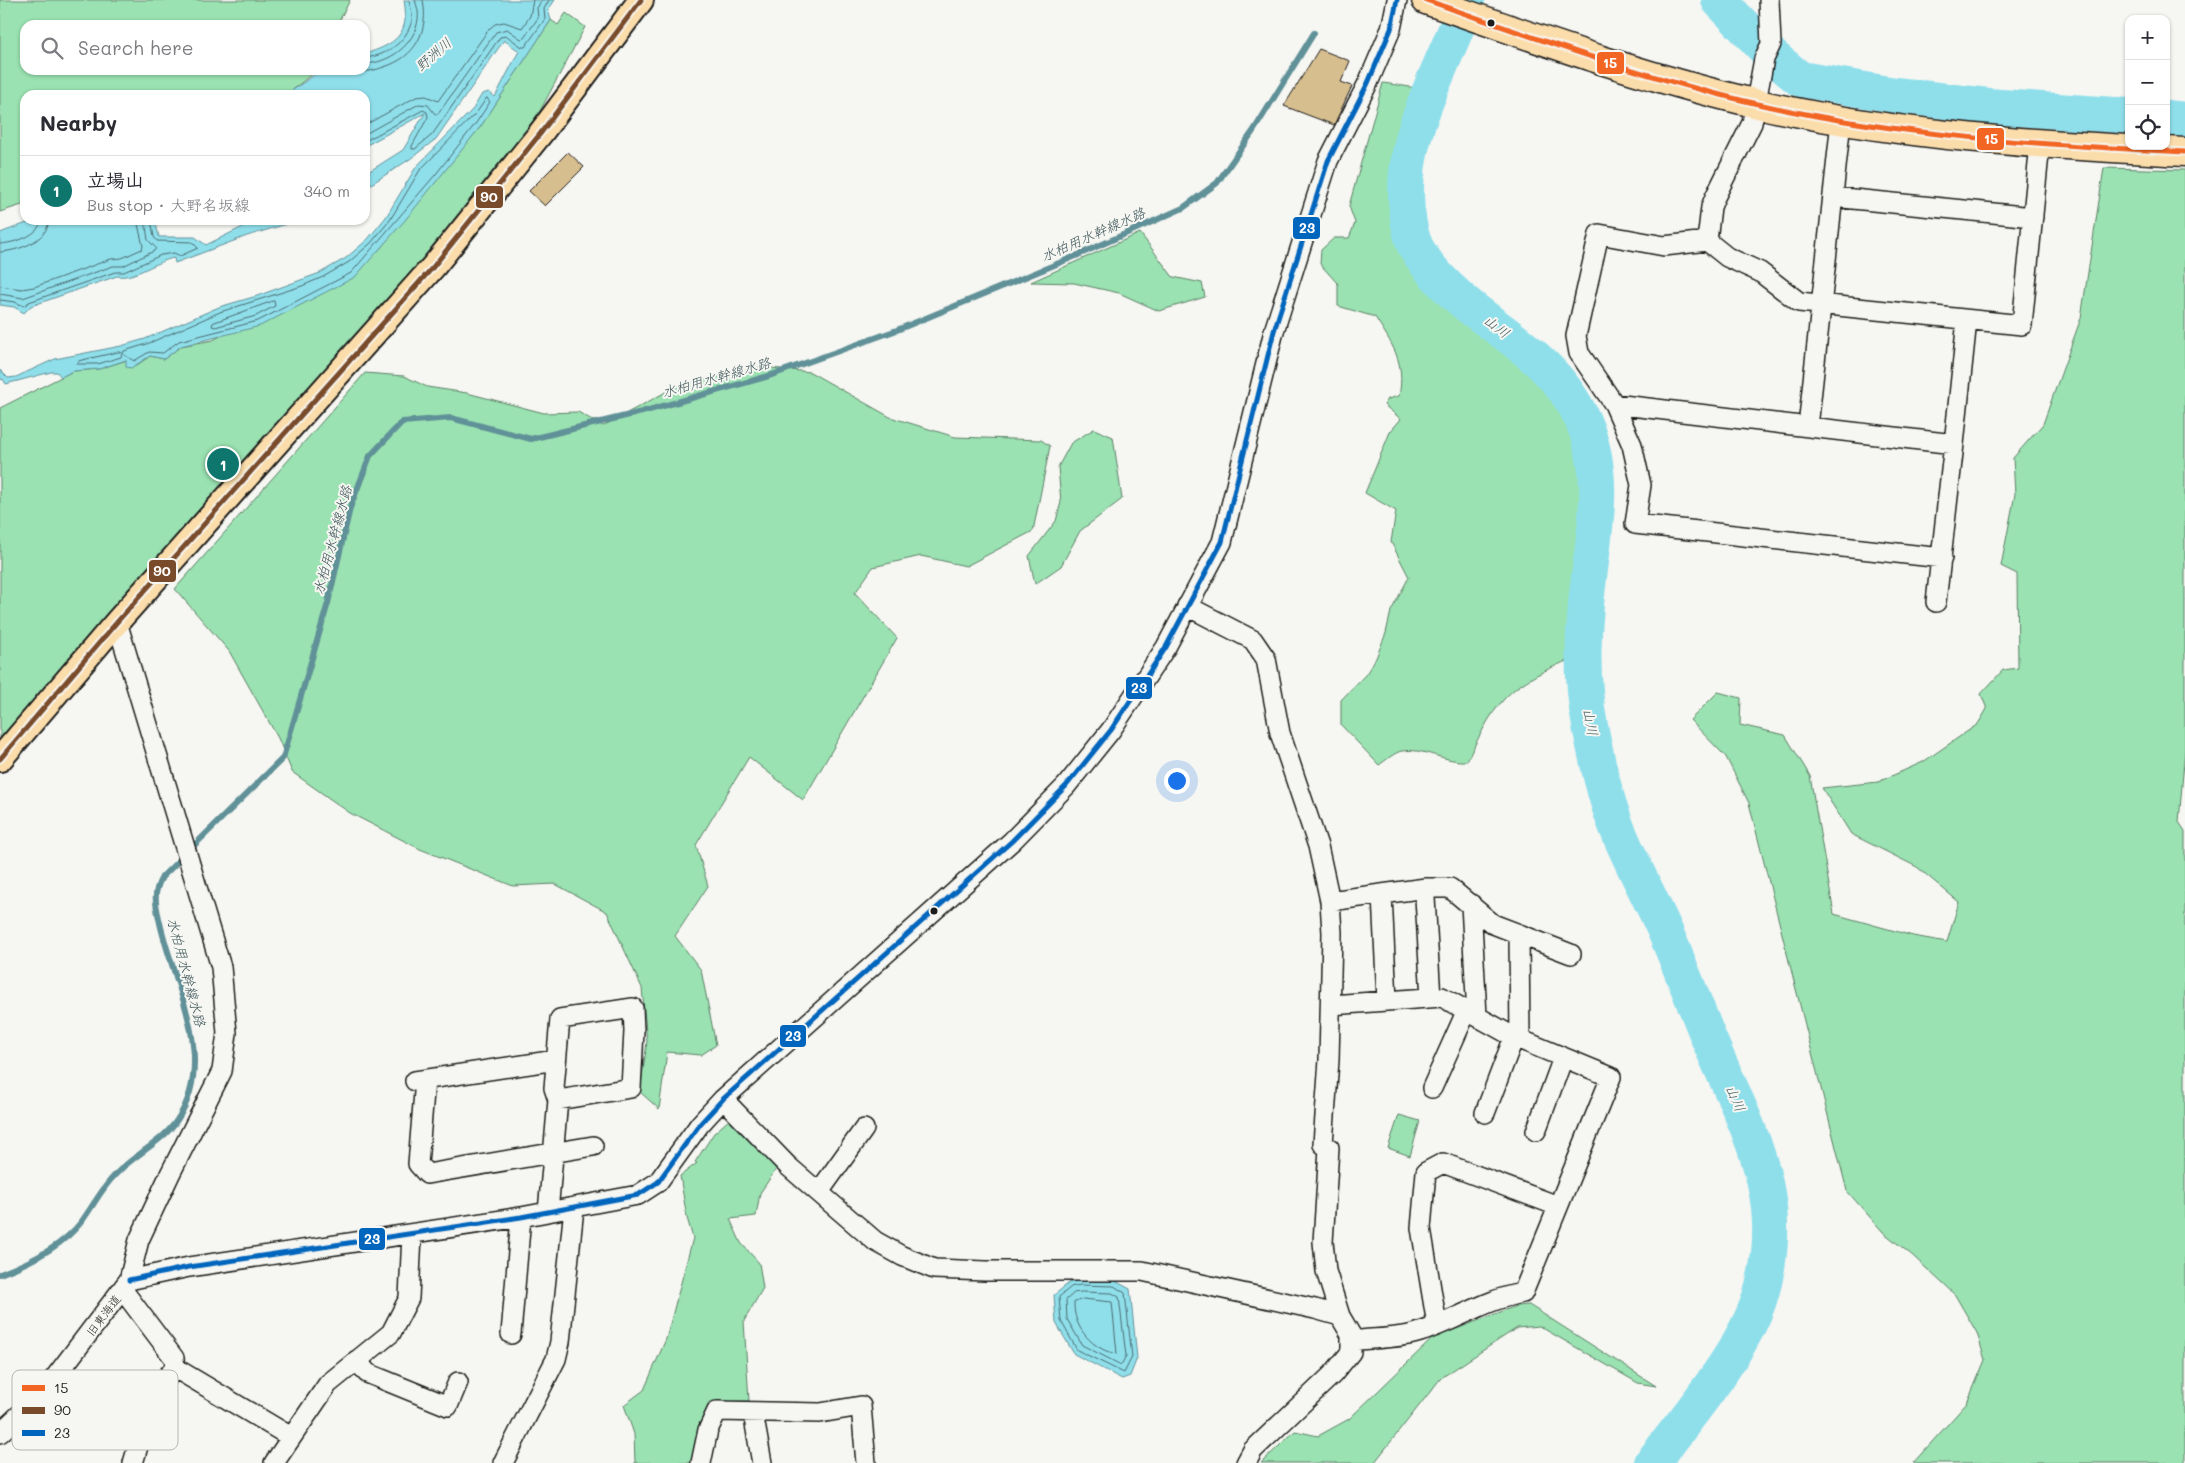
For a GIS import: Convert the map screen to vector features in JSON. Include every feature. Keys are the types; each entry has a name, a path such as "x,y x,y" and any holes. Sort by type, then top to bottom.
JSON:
{"highway":[{"path":"1434,3 1652,76 1757,104 1841,121 1941,136 2040,144 2185,152"}],"main road":[{"path":"0,760 117,622 433,267 540,134 641,0"}],"street":[{"path":"126,1284 189,1268 521,1217 638,1195 658,1182 700,1124 723,1099 1012,841 1066,786 1111,730 1166,647 1222,542 1274,331 1328,161 1368,83 1391,29 1397,0"},
{"path":"1707,241 1714,197 1752,123 1757,104 1767,51 1770,0"},
{"path":"1808,427 1841,121"},
{"path":"1942,558 1635,524 1641,485 1632,444 1614,404 1579,353 1576,336 1599,234 1664,246 1707,241 1726,257 1760,272 1799,302 1821,306 2022,325 2040,144"},
{"path":"1832,197 2033,217"},
{"path":"1936,602 1967,320"},
{"path":"1614,404 1954,444"},
{"path":"1187,606 1252,640 1266,659 1280,733 1312,828 1330,901 1331,1005 1324,1144 1329,1148 1322,1242 1326,1271 1340,1316 1351,1335 1352,1352 1333,1374 1254,1450 1246,1463"},
{"path":"117,622 221,967 226,1002 226,1053 217,1084 170,1174 139,1240 126,1284 174,1358 175,1368"},
{"path":"1330,901 1426,888 1450,888 1493,924 1570,954"},
{"path":"1426,888 1431,998"},
{"path":"1382,895 1388,1001"},
{"path":"1432,1088 1472,1013 1471,904"},
{"path":"1485,1113 1517,1038 1519,934"},
{"path":"1331,1005 1442,997 1517,1038 1611,1076 1523,1293 1494,1300 1416,1333 1351,1341"},
{"path":"548,1212 558,1100 554,1088 560,1019 633,1008 631,1088 558,1100"},
{"path":"1536,1131 1563,1058"},
{"path":"556,1060 420,1080 418,1164 427,1174 593,1146"},
{"path":"723,1099 788,1166 875,1240 902,1256 934,1269 1142,1271 1315,1308 1340,1316"},
{"path":"819,1192 864,1129"},
{"path":"1437,1325 1422,1228 1426,1172 1443,1163 1558,1206"},
{"path":"503,1463 549,1377 556,1359 560,1342 574,1208"},
{"path":"511,1334 521,1217"},
{"path":"274,1463 328,1384 391,1333 399,1320 408,1298 412,1234"},
{"name":"旧東海道","path":"61,1370 126,1284"},
{"path":"357,1360 367,1373 448,1406 458,1382"},
{"path":"175,1368 291,1437"},
{"path":"701,1463 708,1430 717,1411 820,1413 861,1406 866,1463"},
{"path":"753,1413 762,1463"},
{"name":"旧東海道","path":"0,1433 12,1422"},
{"path":"133,1463 137,1450"}],"green space":[{"path":"0,0 350,0 340,20 20,20 20,75 311,75 292,90 20,90 20,206 0,212"},
{"path":"566,13 585,27 526,137 13,740 0,747 0,408 73,371 99,369 127,360 137,365 150,356 164,359 181,346 213,340 378,251 481,126 551,20 558,25"},
{"path":"1383,83 1417,88 1393,164 1400,230 1415,262 1436,291 1455,311 1518,353 1540,374 1578,424 1589,453 1594,477 1592,514 1575,607 1571,659 1527,680 1505,698 1488,720 1467,761 1451,760 1410,750 1396,753 1379,765 1341,725 1341,700 1366,674 1376,658 1386,633 1391,611 1409,577 1391,542 1396,511 1365,493 1390,432 1401,419 1384,405 1388,399 1399,396 1401,373 1399,363 1392,345 1375,317 1338,306 1338,284 1320,264 1321,250 1334,238 1349,238 1355,223 1349,206"},
{"path":"2104,168 2185,170 2185,748 2179,822 2185,831 2185,1463 1913,1463 1967,1403 1985,1360 1977,1333 1955,1295 1913,1256 1883,1232 1847,1191 1749,803 1726,757 1690,720 1718,692 1741,698 1740,725 1785,735 1810,776 1834,914 1913,936 1947,942 1959,902 1917,867 1851,834 1822,788 1878,782 1923,762 1978,724 1987,709 1981,694 2003,670 2018,668 2017,574 2001,566 2015,494 2013,458 2043,424 2081,318"},
{"path":"1140,233 1173,277 1202,283 1205,297 1159,311 1119,293 1074,283 1031,282"},
{"path":"761,367 810,372 890,417 955,437 1041,440 1050,446 1033,531 966,566 921,556 873,567 855,593 897,638 803,800 749,757 696,845 708,886 675,936 701,970 716,1045 701,1055 667,1052 659,1109 640,1092 647,1042 642,988 607,912 555,884 513,886 420,849 350,813 292,772 278,738 229,651 175,589 365,373 404,376 427,387 467,393 544,413 578,412 603,426 677,386"},
{"path":"1094,429 1113,437 1122,499 1080,531 1061,566 1035,584 1029,556 1056,521 1061,502 1058,467 1071,443"},
{"path":"1399,1115 1420,1121 1410,1156 1388,1148"},
{"path":"730,1119 777,1168 760,1193 756,1216 730,1219 741,1243 759,1263 763,1288 744,1321 749,1401 709,1402 693,1463 635,1463 634,1434 624,1405 644,1390 666,1339 693,1238 687,1218 680,1176 697,1163 695,1162 714,1133"},
{"path":"1529,1305 1656,1386 1638,1383 1539,1326 1517,1328 1441,1378 1374,1463 1261,1463 1295,1431 1318,1436 1349,1419 1433,1338 1516,1306"}],"water":[{"name":"野洲川","path":"404,0 555,0 548,10 551,20 481,126 406,219 355,277 260,326 181,346 164,359 150,356 131,368 126,367 126,360 99,369 73,371 61,377 57,372 51,372 6,384 3,379 0,380 0,370 8,378 16,377 55,359 121,346 145,339 219,307 257,296 320,273 346,258 368,239 386,217 416,167 473,109 482,94 489,92 495,97 519,51 504,40 436,139 410,159 370,185 370,171 403,150 425,113 370,143 370,90 293,90 314,75 370,75 370,52 385,46 398,36 405,21"},
{"path":"22,225 156,225 159,237 195,237 206,245 247,225 283,225 247,236 175,263 174,258 131,275 117,276 31,306 24,313 14,307 0,305 0,233"},
{"path":"1081,1280 1115,1281 1130,1289 1137,1358 1130,1376 1122,1379 1074,1354 1056,1323 1054,1295 1069,1283"}],"building":[{"path":"1319,49 1350,61 1341,82 1352,86 1334,125 1284,106"},
{"path":"568,152 584,167 545,206 529,191"}],"waterway":[{"name":"山川","path":"1467,0 1433,82 1414,137 1408,165 1406,194 1412,236 1418,251 1427,264 1452,291 1531,354 1555,377 1575,405 1583,421 1596,467 1597,489 1585,620 1584,681 1587,711 1601,777 1617,828 1665,931 1750,1133 1760,1164 1767,1196 1770,1229 1768,1263 1759,1300 1751,1320 1727,1363 1652,1463"},
{"path":"1719,0 1773,57 1800,79 1895,95 1988,106 2125,116"},
{"name":"水柏用水幹線水路","path":"0,1274 45,1253 74,1230 115,1175 171,1128 189,1097 194,1072 193,1047 189,1022 157,911 157,889 162,877 283,758 328,603 350,508 370,456 402,422 451,418 531,439 642,412 769,376 897,330 1076,256 1183,208 1217,183 1254,130 1314,33"},
{"path":"2170,118 2185,120"}],"transit line":[{"name":"90","path":"0,759 117,622 433,267 540,134 641,0"},
{"name":"23","path":"129,1280 189,1267 521,1217 638,1195 658,1182 700,1124 723,1099 1012,841 1066,786 1111,730 1166,647 1222,542 1274,331 1328,161 1368,83 1391,29 1397,0"},
{"name":"15","path":"1426,0 1632,70 1716,94 1811,115 1864,124 1970,137 2077,146 2185,152"}],"place":[{"name":"立場山","path":"223,464"}]}
